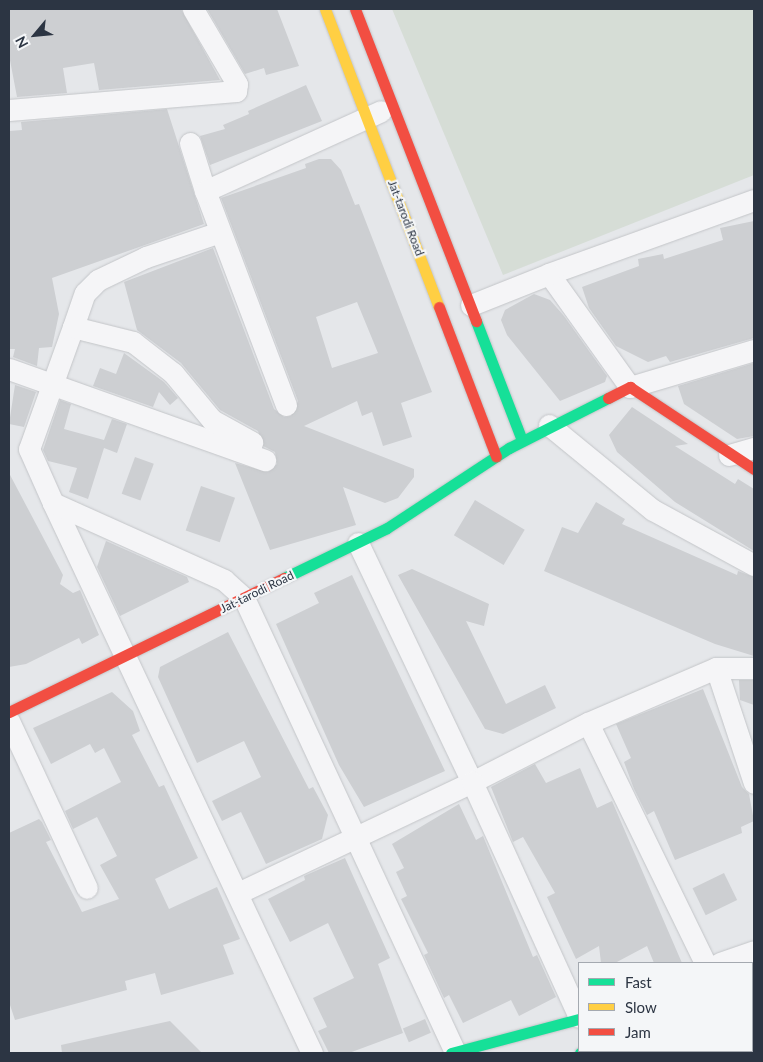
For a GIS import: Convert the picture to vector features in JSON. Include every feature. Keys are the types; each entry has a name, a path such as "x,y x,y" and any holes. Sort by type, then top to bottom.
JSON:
{"street":[{"path":"9,110 231,94 238,84 193,9"},
{"name":"Jat-tarodi Road","path":"325,9 496,456"},
{"path":"355,9 394,105 522,440"},
{"path":"205,191 394,105"},
{"path":"190,144 220,232 286,405"},
{"path":"471,305 549,274 754,200"},
{"path":"220,232 146,257 98,280 85,293 29,449 123,656 238,893 312,1053"},
{"path":"549,274 630,387 728,455 754,469"},
{"path":"73,327 133,342 173,373 212,420 252,442"},
{"path":"630,387 754,350"},
{"path":"9,369 266,460"},
{"name":"Jat-tarodi Road","path":"9,712 358,543 522,440 549,425 630,387"},
{"path":"549,425 653,510 754,565"},
{"path":"728,455 754,448"},
{"path":"53,503 224,580 244,598 453,1053 578,1018"},
{"path":"358,543 472,782 578,1016"},
{"path":"238,893 354,836 472,782 588,723 716,668 754,668"},
{"path":"716,668 754,782"},
{"path":"9,721 87,888"},
{"path":"588,723 705,962"},
{"path":"723,962 754,951"}],"shaded area":[{"path":"392,9 754,9 754,175 503,275"}],"building":[{"path":"9,9 181,9 220,80 99,90 94,63 63,68 67,93 17,97 9,55"},
{"path":"207,9 277,9 299,66 266,75 264,68 245,74"},
{"path":"306,85 322,121 210,165 200,136 225,129 223,125 249,114 248,111"},
{"path":"167,109 204,224 52,278 59,314 52,347 39,348 37,366 13,357 15,349 9,349 9,131 22,130 21,122"},
{"path":"319,159 331,159 341,170 355,205 359,204 432,392 401,403 412,437 383,446 372,412 362,416 357,401 304,426 414,469 414,477 398,498 385,503 343,487 356,525 270,550 235,463 268,472 277,464 275,452 263,446 258,431 220,410 181,363 137,330 124,282 213,248 274,409 284,417 291,416 298,401 221,198 306,168 305,164","holes":["357,302 378,353 332,368 316,317"]},
{"path":"754,221 754,338 670,362 666,356 648,362 616,346 589,308 582,287 639,266 638,259 663,254 664,259 723,240 720,228"},
{"path":"534,294 550,300 564,316 607,376 605,382 560,401 507,335 501,320 505,310"},
{"path":"124,353 164,382 178,398 170,405 159,392 153,407 93,386 100,368 116,374"},
{"path":"754,363 754,436 737,439 684,404 678,386"},
{"path":"15,385 36,392 24,427 9,424"},
{"path":"60,400 71,404 64,429 104,440 112,419 127,424 117,453 104,448 88,499 69,492 77,468 48,461 43,450"},
{"path":"632,407 688,444 675,446 735,484 738,479 754,489 754,551 675,502 617,452 609,435"},
{"path":"135,457 154,464 140,500 122,494"},
{"path":"9,473 63,575 60,584 73,593 80,590 99,635 82,644 79,638 26,664 9,667"},
{"path":"201,486 235,498 220,542 186,530"},
{"path":"475,500 525,530 504,565 454,535"},
{"path":"596,502 625,519 622,524 737,575 738,571 754,577 754,656 715,644 544,571 562,527 578,533"},
{"path":"106,541 187,577 189,582 120,616 97,567"},
{"path":"412,569 489,604 484,626 466,621 506,704 545,685 556,708 503,734 485,729 398,575"},
{"path":"352,575 445,771 364,807 339,765 276,624 319,603 314,593"},
{"path":"228,632 309,789 313,787 328,815 322,839 266,864 241,812 222,821 212,801 261,777 244,741 197,763 158,677 160,667"},
{"path":"739,680 754,680 754,705 740,700"},
{"path":"703,689 742,787 749,794 754,821 741,827 742,833 675,860 654,811 647,815 634,789 624,762 631,758 616,724"},
{"path":"112,692 133,711 140,731 132,735 159,787 164,785 198,858 155,879 169,909 217,887 240,939 223,945 234,974 161,995 155,973 125,981 127,990 15,1020 9,1002 9,833 39,819 42,822 51,840 46,842 82,912 119,899 100,865 117,856 97,817 73,829 65,811 121,782 104,748 95,753 90,744 51,764 33,728"},
{"path":"535,764 546,783 580,768 597,808 612,801 682,962 654,962 647,946 617,962 601,962 599,946 576,959 547,897 555,893 523,837 513,842 491,787"},
{"path":"459,804 476,840 483,836 533,957 537,955 556,997 519,1016 511,1000 463,1023 449,995 444,998 424,955 428,953 401,899 407,896 396,872 404,868 392,844"},
{"path":"345,858 390,958 378,964 403,1033 349,1053 329,1053 318,1031 327,1027 313,998 354,978 328,923 290,942 268,899 305,880 304,876"},
{"path":"724,873 737,900 706,915 693,888"},
{"path":"425,1019 431,1033 409,1042 403,1028"},
{"path":"170,1021 202,1053 62,1053 61,1045"}],"traffic: fast":[{"path":"476,321 522,440"},
{"path":"284,578 387,528 509,448 608,398"},
{"path":"451,1053 578,1019"},
{"path":"580,1053 586,1052"}],"traffic: slow":[{"path":"325,9 439,307"}],"traffic: jam":[{"path":"355,9 476,321"},
{"path":"439,307 496,456"},
{"path":"608,398 630,387 754,469"},
{"path":"9,712 284,578"}]}
